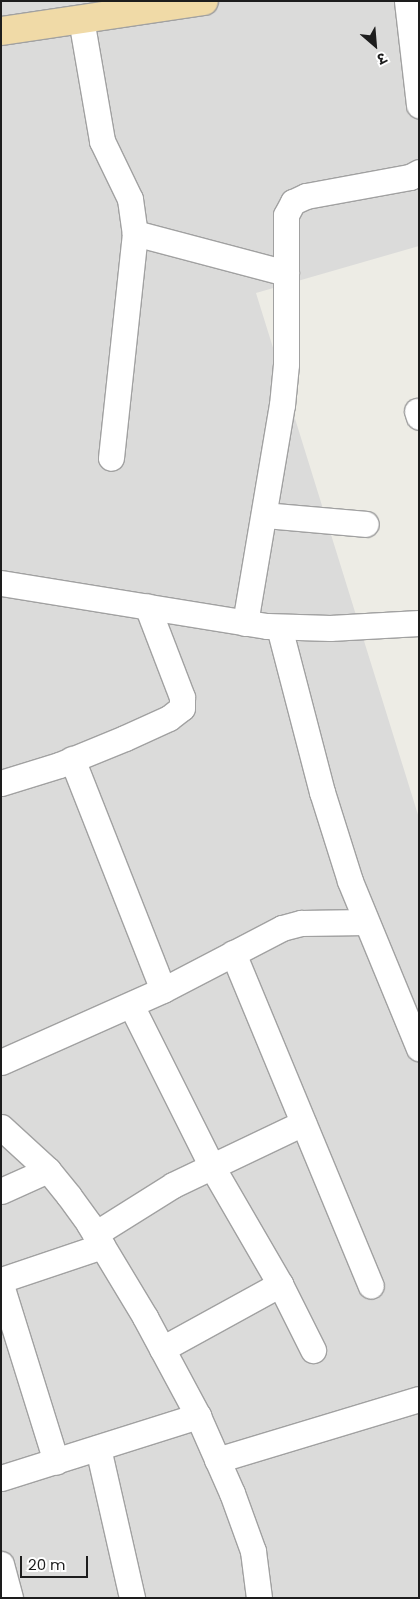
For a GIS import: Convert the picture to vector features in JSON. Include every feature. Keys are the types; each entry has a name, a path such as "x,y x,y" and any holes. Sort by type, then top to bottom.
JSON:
{"main road":[{"path":"1,31 204,1"}],"street":[{"path":"407,1 419,105"},
{"path":"81,19 102,141 130,199 135,234 111,458"},
{"path":"245,623 282,405 286,364 286,215 293,202 306,196 410,177 419,172"},
{"path":"135,234 286,273"},
{"path":"264,515 366,524"},
{"path":"1,583 279,627 330,628 419,623"},
{"path":"1,783 72,759 169,718 182,708 182,697 146,606"},
{"path":"279,627 322,792 350,881 419,1048"},
{"path":"72,759 163,990"},
{"path":"1,1062 163,990 293,924 366,922"},
{"path":"233,953 371,1286"},
{"path":"130,1005 211,1165 280,1284 313,1350"},
{"path":"1,1280 99,1240 150,1198 211,1165 303,1123"},
{"path":"1,1127 48,1170 99,1240 162,1349 198,1416 253,1551 259,1598"},
{"path":"1,1191 48,1170"},
{"path":"162,1349 280,1284"},
{"path":"1,1285 56,1462"},
{"path":"217,1460 419,1399"},
{"path":"1,1478 198,1416"},
{"path":"98,1448 132,1598"},
{"path":"1,1564 10,1598"}],"shaded area":[{"path":"1,1 419,1 419,246 256,293 419,818 419,1598 1,1598"}]}
